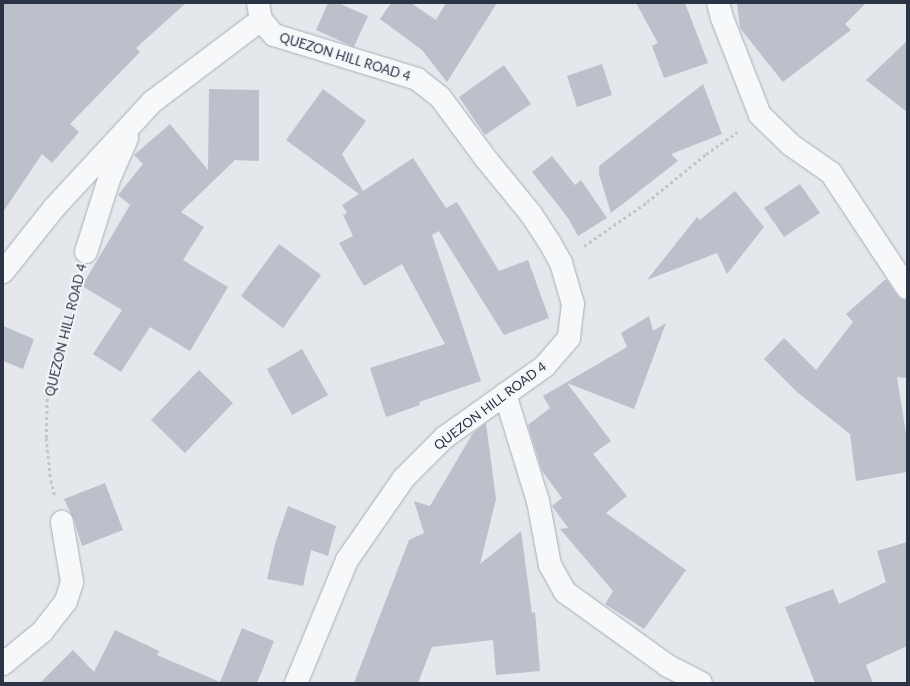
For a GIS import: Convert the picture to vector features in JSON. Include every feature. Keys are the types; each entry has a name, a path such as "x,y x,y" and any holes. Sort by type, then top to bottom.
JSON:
{"street":[{"path":"718,3 722,18 760,115 791,145 831,172 907,288"},
{"name":"QUEZON HILL ROAD 4","path":"3,272 54,208 152,102 260,12 274,35 417,79 440,97 531,214 561,263 573,304 569,338 545,366 445,437 404,478 346,560 296,683"},
{"name":"QUEZON HILL ROAD 4","path":"86,252 109,179 135,120"},
{"path":"505,394 538,501 550,565 565,592 668,666 701,683"},
{"path":"3,664 42,632 66,601 72,582 62,522"}],"path":[{"path":"561,263 647,202 706,154 760,115"},
{"name":"QUEZON HILL ROAD 4","path":"62,522 50,477 46,438 48,397 74,306 86,252"}],"building":[{"path":"3,3 186,3 136,48 140,52 70,124 79,132 52,163 42,154 3,212"},
{"path":"328,3 338,3 368,16 354,47 316,30"},
{"path":"391,3 411,3 436,20 446,3 497,3 447,82 422,50 380,19"},
{"path":"636,3 685,3 708,63 664,78 652,46 658,43"},
{"path":"737,3 866,3 845,24 851,30 783,82 740,28"},
{"path":"907,41 907,112 866,80"},
{"path":"602,64 612,95 577,107 567,76"},
{"path":"504,65 531,104 485,135 459,97"},
{"path":"703,84 722,134 671,154 678,161 611,213 599,174 599,166"},
{"path":"209,89 259,90 259,161 235,160 181,212 204,227 183,260 228,287 190,351 150,327 121,372 93,354 122,310 82,286 130,205 118,195 143,164 134,155 170,124 208,170"},
{"path":"323,89 366,121 342,154 363,191 413,158 446,208 457,202 499,271 528,260 549,318 504,335 439,231 432,235 481,381 419,402 420,405 386,417 370,368 445,344 402,264 364,286 339,243 353,236 343,215 347,213 342,205 359,194 286,140"},
{"path":"552,156 575,185 581,180 607,218 578,236 568,218 532,172"},
{"path":"800,184 820,213 784,237 764,208"},
{"path":"735,191 764,227 727,274 717,253 647,280 697,217 700,220"},
{"path":"279,244 321,275 283,328 241,296"},
{"path":"886,279 901,299 907,300 907,378 897,377 907,440 907,472 856,481 850,434 797,392 764,359 784,338 816,370 853,322 846,314"},
{"path":"649,316 653,331 666,323 634,409 567,383 611,441 593,454 627,496 606,513 686,570 644,629 605,604 613,591 560,529 568,528 552,506 562,498 542,471 528,425 550,408 543,396 627,347 621,333"},
{"path":"3,326 34,339 23,369 3,361"},
{"path":"302,349 328,395 292,415 267,369"},
{"path":"199,370 233,403 185,453 151,420"},
{"path":"486,423 496,499 480,564 521,531 532,613 535,612 540,671 496,675 493,640 432,647 418,683 354,683 409,540 424,533 414,501 430,506 473,433"},
{"path":"105,483 123,530 82,546 74,520 64,499"},
{"path":"288,506 336,526 328,556 311,550 303,586 267,579 275,544"},
{"path":"907,542 907,646 866,665 873,683 815,683 785,607 833,589 839,604 886,582 877,551"},
{"path":"242,628 274,641 257,683 40,683 73,650 94,672 115,630 159,651 157,655 220,682"}]}
